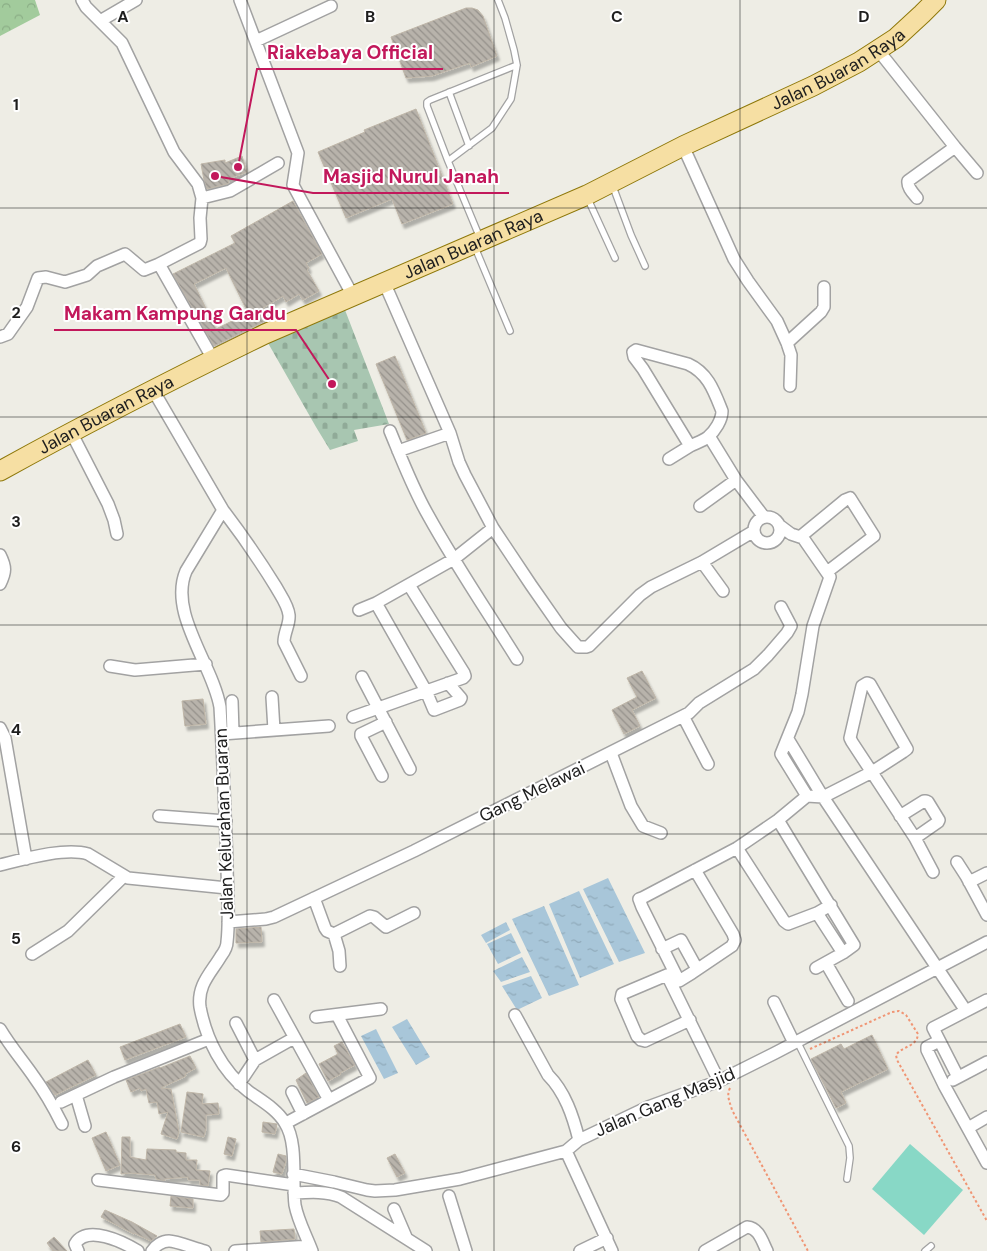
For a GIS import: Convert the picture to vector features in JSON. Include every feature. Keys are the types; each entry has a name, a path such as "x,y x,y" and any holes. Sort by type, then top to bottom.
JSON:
{"main road":[{"name":"Jalan Buaran Raya","path":"0,471 71,432 265,334 587,195 683,146 814,86 860,62 896,38 936,0"}],"street":[{"path":"0,337 8,334 28,307 38,278 46,277 65,282 87,275 97,266 126,254 144,270 200,243 201,239 200,218 202,198 198,184 174,152 122,44 86,7 82,0"},
{"path":"100,21 136,0"},
{"path":"240,0 298,152 293,185 353,296"},
{"path":"256,41 331,6"},
{"path":"878,50 977,173"},
{"path":"683,146 734,259 774,316 787,343 790,355 790,386"},
{"path":"917,198 908,181 955,147"},
{"path":"202,198 230,191 278,162"},
{"path":"159,264 213,359"},
{"path":"384,282 450,433 458,462 493,528 561,628 578,646 582,648 590,646 640,595 651,587 702,562 754,531"},
{"path":"787,343 821,312 824,307 824,287"},
{"path":"669,459 709,436 722,415 720,408 707,378 696,367 634,350 634,357 690,446"},
{"path":"643,369 664,357"},
{"path":"153,390 223,510 269,576 285,603 289,613 289,621 284,642 301,676"},
{"path":"390,431 427,515 517,659"},
{"path":"71,432 108,504 118,534"},
{"path":"398,451 450,433"},
{"path":"709,436 736,480 764,517 773,519 790,534 803,538 830,577 813,626 800,704 782,752 782,756 807,796"},
{"path":"700,506 736,480"},
{"path":"800,537 850,498 874,536 827,572"},
{"name":"Jalan Kelurahan Buaran","path":"223,510 186,571 182,591 189,627 218,696 227,734 227,945 204,982 200,991 200,1000 209,1039 226,1070 239,1084 278,1113 286,1123"},
{"path":"764,517 757,521 755,525 754,531 760,541 773,541 780,530 779,525"},
{"path":"359,610 376,603 454,559 493,528"},
{"path":"0,555 5,571 0,584"},
{"path":"702,562 723,590"},
{"path":"352,717 465,676 409,585"},
{"path":"376,603 426,691 433,709 435,710 460,700 461,698 448,683"},
{"name":"Gang Melawai","path":"228,922 266,919 314,898 414,851 683,716 715,692 754,668 768,655 791,626 781,607"},
{"path":"110,666 135,670 206,664"},
{"path":"362,676 410,769"},
{"path":"719,1081 690,1020 640,899 737,848 778,820 807,796 824,797 872,772 907,749 870,684 867,683 862,686 849,735 850,738 872,772 914,838 933,872"},
{"path":"272,697 274,730"},
{"path":"232,701 227,734 329,726"},
{"path":"683,716 708,764"},
{"path":"382,776 361,734 386,722"},
{"path":"0,728 5,738 26,859"},
{"path":"788,739 824,797 966,1011"},
{"path":"611,753 631,806 643,826 660,833"},
{"path":"900,816 924,801 928,802 939,820 914,838"},
{"path":"159,816 226,821"},
{"path":"778,820 854,945 821,965 848,1001"},
{"path":"737,848 784,921 788,924 817,913 831,905"},
{"path":"0,865 69,851 80,852 88,854 128,878 228,888"},
{"path":"957,862 987,915"},
{"path":"671,973 681,981 732,946 735,940 695,870"},
{"path":"969,882 987,873"},
{"path":"32,954 68,931 124,876"},
{"path":"314,898 325,928 334,934 370,916 386,928 414,913"},
{"path":"817,913 843,953"},
{"path":"334,934 339,951 340,966"},
{"path":"662,949 681,940 697,969"},
{"name":"Jalan Gang Masjid","path":"294,1184 334,1182 367,1190 395,1190 460,1180 566,1151 579,1140 648,1107 719,1081 798,1045 937,968 984,947"},
{"path":"671,973 622,994 621,999 640,1040 645,1041 690,1020"},
{"path":"274,1000 328,1100"},
{"path":"958,1077 933,1028 987,1000"},
{"path":"774,1002 798,1045"},
{"path":"316,1018 381,1009"},
{"path":"235,1251 311,1249 299,1220 294,1184 292,1141 286,1123 370,1078 337,1015"},
{"path":"515,1015 544,1068 556,1082 565,1098 579,1140"},
{"path":"236,1023 255,1060"},
{"path":"0,1029 10,1046 37,1080 62,1124"},
{"path":"239,1084 255,1060 294,1038"},
{"path":"62,1102 114,1077 209,1039"},
{"path":"939,1041 927,1049 944,1085 987,1163"},
{"path":"944,1085 987,1062"},
{"path":"292,1092 303,1114"},
{"path":"76,1095 85,1126"},
{"path":"968,1128 987,1117"},
{"path":"566,1151 612,1251"},
{"path":"98,1180 221,1195 223,1193 223,1176 226,1175 294,1184 341,1197 426,1251"},
{"path":"449,1196 466,1251"},
{"path":"394,1209 406,1238"},
{"path":"705,1251 747,1227 752,1227 756,1230 767,1251"},
{"path":"78,1251 75,1244 77,1240 82,1236 96,1235 113,1239 138,1251"},
{"path":"580,1251 606,1238"},
{"path":"152,1251 161,1243 169,1241 205,1251"}],"lane":[{"path":"448,161 492,128 511,99 517,65 505,18 498,0"},
{"path":"510,331 427,102 517,65"},
{"path":"449,92 469,146"},
{"path":"611,182 645,266"},
{"path":"587,195 616,258"},
{"path":"798,1045 849,1146 850,1158 847,1179"},
{"path":"925,1251 931,1246"}],"path":[{"path":"798,1045 892,1012 899,1011 906,1015 916,1030 918,1038 915,1042 897,1053 897,1060 987,1221"},
{"path":"732,1085 728,1092 732,1110 808,1251"}],"green space":[{"path":"0,0 35,0 40,15 0,36"},
{"path":"345,310 389,424 354,430 358,441 330,450 268,343"}],"shaded area":[{"path":"910,1144 963,1190 924,1235 872,1189"}],"water":[{"path":"608,878 645,953 619,962 583,889"},
{"path":"579,891 614,964 580,978 549,904"},
{"path":"544,906 579,985 549,996 512,919"},
{"path":"506,922 510,930 486,943 481,935"},
{"path":"511,933 521,953 498,964 487,944"},
{"path":"522,957 530,972 501,982 493,971"},
{"path":"531,976 542,998 517,1010 502,986"},
{"path":"407,1019 430,1057 416,1065 392,1027"},
{"path":"376,1029 398,1073 384,1079 361,1036"}],"building":[{"path":"466,8 478,10 483,16 497,56 471,67 470,63 432,76 406,78 391,37"},
{"path":"416,109 453,204 402,224 392,199 346,218 318,152 365,132 364,130"},
{"path":"242,156 247,172 228,179 229,183 227,184 207,189 201,164 225,160 225,163"},
{"path":"293,201 322,254 306,263 309,268 307,270 319,291 303,300 299,294 286,302 283,296 263,308 269,319 214,346 173,274 235,243 231,236","holes":["226,268 248,313 216,329 194,284"]},
{"path":"395,356 426,433 407,440 376,364"},
{"path":"642,671 656,698 632,710 640,726 624,734 612,710 637,697 627,678"},
{"path":"203,699 206,724 185,726 182,701"},
{"path":"261,927 262,942 236,943 236,929"},
{"path":"180,1024 186,1037 125,1060 120,1047"},
{"path":"872,1035 888,1069 841,1092 846,1103 836,1108 811,1059 841,1044 844,1049"},
{"path":"342,1042 355,1065 328,1081 319,1064 338,1054 334,1046"},
{"path":"190,1056 196,1068 185,1074 186,1076 161,1088 171,1089 179,1132 177,1139 161,1134 168,1112 159,1114 157,1102 149,1103 146,1089 141,1091 140,1088 131,1092 126,1080"},
{"path":"88,1060 96,1075 55,1095 46,1082"},
{"path":"306,1073 319,1097 307,1103 296,1080"},
{"path":"187,1092 203,1094 202,1104 218,1103 219,1114 206,1115 204,1137 181,1132"},
{"path":"263,1122 277,1124 275,1134 262,1132"},
{"path":"106,1132 120,1165 106,1171 92,1138"},
{"path":"122,1137 130,1137 130,1157 146,1160 147,1149 176,1150 176,1152 186,1153 186,1160 197,1160 196,1170 210,1171 208,1186 200,1185 200,1180 188,1180 188,1177 164,1179 165,1181 156,1179 155,1175 121,1174"},
{"path":"228,1137 236,1139 232,1156 224,1154"},
{"path":"278,1154 286,1156 282,1174 273,1172"},
{"path":"395,1154 405,1173 397,1177 387,1158"},
{"path":"171,1196 193,1199 193,1208 170,1206"},
{"path":"105,1210 157,1236 151,1241 134,1234 101,1217"},
{"path":"294,1229 295,1239 261,1242 260,1231"},
{"path":"54,1237 67,1251 53,1251 47,1243"}],"place":[{"name":"Riakebaya Official","path":"238,167"},
{"name":"Masjid Nurul Janah","path":"215,176"},
{"name":"Makam Kampung Gardu","path":"332,384"}]}
